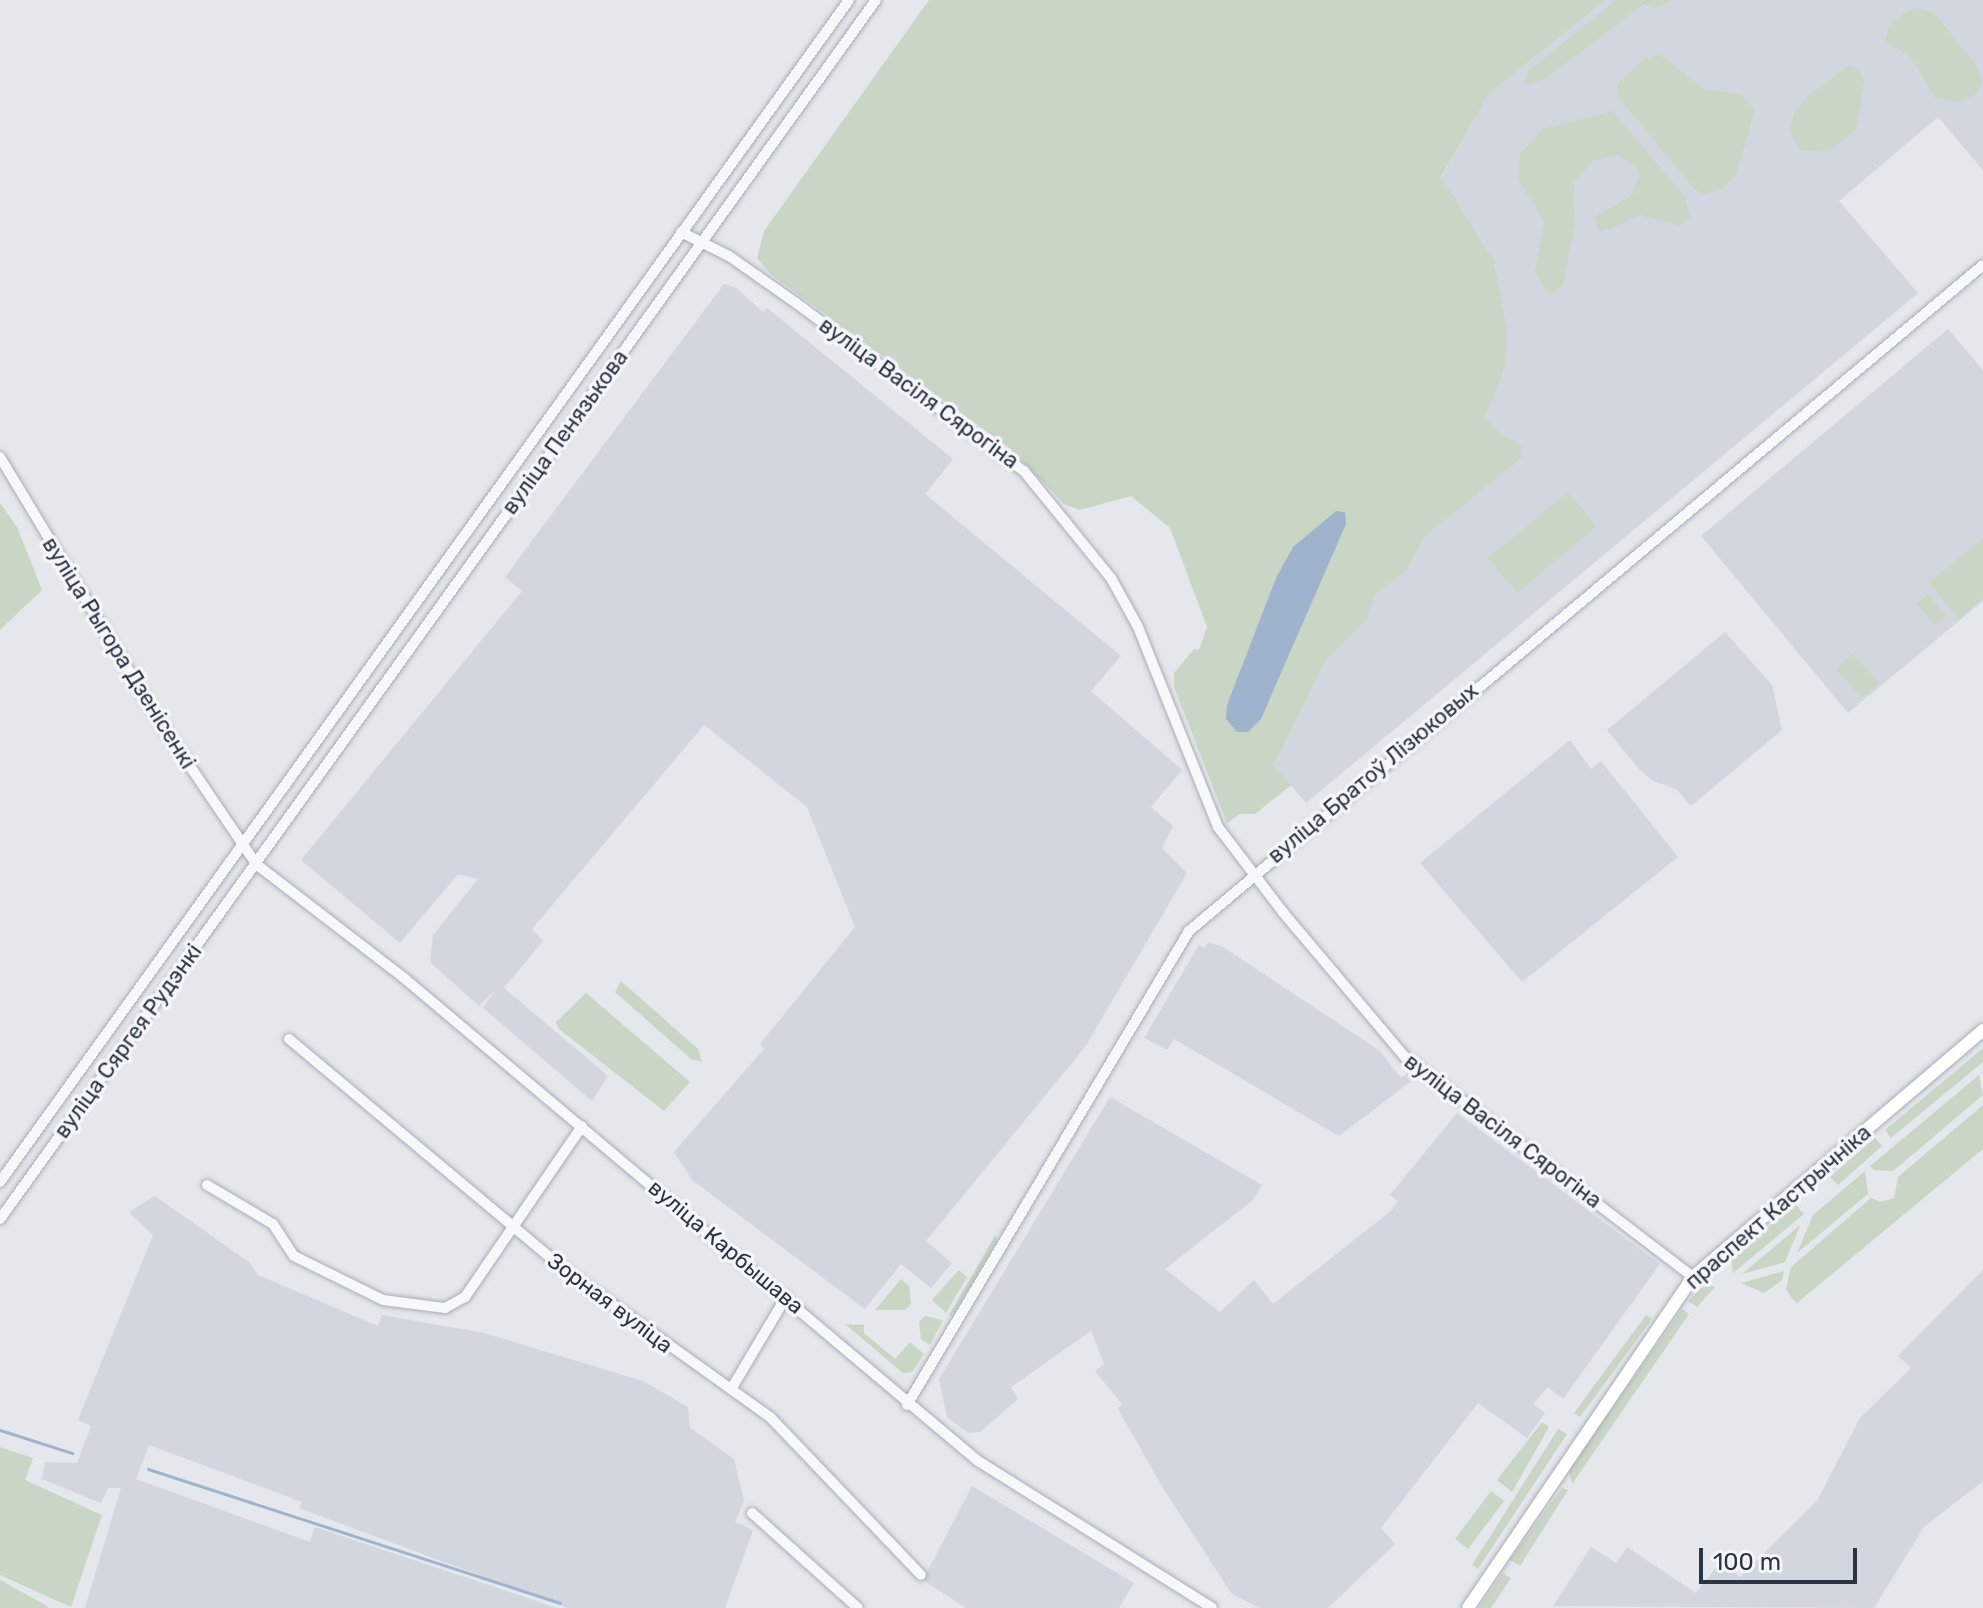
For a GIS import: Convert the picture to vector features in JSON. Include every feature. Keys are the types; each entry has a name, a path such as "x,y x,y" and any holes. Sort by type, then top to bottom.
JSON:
{"main road":[{"name":"праспект Кастрычніка","path":"1468,1608 1693,1277 1983,1030"}],"street":[{"name":"вуліца Пенязькова","path":"241,846 849,0"},
{"name":"вуліца Пенязькова","path":"256,864 876,0"},
{"name":"вуліца Васіля Сярогіна","path":"681,232 729,256 796,303 1033,481 1100,561 1131,614 1206,803 1253,874 1404,1056 1693,1277"},
{"name":"вуліца Братоў Лізюковых","path":"907,1405 1016,1227 1173,952 1253,874 1983,265"},
{"name":"вуліца Рыгора Дзенісенкі","path":"0,457 150,707 256,864"},
{"name":"вуліца Сяргея Рудэнкі","path":"0,1182 241,846"},
{"name":"вуліца Сяргея Рудэнкі","path":"0,1219 256,864"},
{"name":"вуліца Карбышава","path":"256,864 404,978 888,1381 907,1405 1003,1479 1212,1608"},
{"name":"Зорная вуліца","path":"289,1039 619,1312 703,1372 733,1386 771,1418 921,1575"},
{"path":"207,1185 273,1224 294,1256 383,1300 413,1307 445,1308 465,1297 510,1224 582,1126"},
{"path":"733,1386 786,1297"},
{"path":"752,1513 858,1608"}],"shaded area":[{"path":"1605,0 1983,0 1983,170 1938,117 1839,201 1918,293 1306,803 1274,765 1380,547 1441,178 1489,94"},
{"path":"724,284 735,287 763,312 767,308 953,459 925,494 1121,656 1091,691 1182,770 1151,807 1173,826 1162,848 1187,873 1085,1047 926,1241 952,1263 931,1288 901,1264 865,1309 692,1180 674,1152 764,1049 760,1044 855,927 807,807 704,725 532,929 543,941 504,988 608,1076 592,1101 483,1008 495,990 479,1006 430,962 433,935 478,879 458,874 400,943 301,860 522,591 505,577"},
{"path":"1948,329 1983,370 1983,601 1848,713 1701,536"},
{"path":"1725,632 1772,685 1782,730 1691,806 1676,789 1653,781 1639,769 1607,730"},
{"path":"1570,740 1591,769 1601,761 1678,857 1522,982 1420,863"},
{"path":"1208,942 1223,947 1380,1051 1401,1078 1409,1072 1414,1079 1339,1136 1174,1039 1167,1050 1144,1038 1199,945 1205,948"},
{"path":"1110,1097 1262,1185 1253,1200 1165,1269 1220,1312 1254,1280 1273,1304 1392,1210 1398,1201 1390,1195 1457,1113 1660,1264 1563,1399 1548,1387 1533,1404 1545,1413 1527,1438 1478,1403 1381,1528 1395,1544 1328,1608 1259,1608 1231,1593 1163,1488 1118,1409 1122,1404 1095,1371 1104,1364 1091,1331 1011,1387 1018,1399 980,1432 968,1433 947,1417 939,1379"},
{"path":"155,1196 250,1263 258,1275 378,1326 382,1315 484,1333 643,1381 688,1407 690,1428 734,1459 744,1501 735,1522 753,1530 725,1608 567,1608 299,1508 302,1502 149,1445 136,1479 310,1542 315,1527 557,1608 85,1608 121,1488 108,1488 101,1503 42,1479 45,1462 77,1463 91,1426 78,1420 153,1235 129,1212"},
{"path":"1983,1270 1983,1481 1924,1527 1874,1608 1553,1606 1591,1547 1616,1563 1627,1547 1696,1593 1720,1562 1740,1577 1817,1501 1860,1418 1911,1368 1898,1356"},
{"path":"972,1486 1134,1583 1119,1608 966,1608 923,1580"}],"green space":[{"path":"929,0 1605,0 1489,94 1441,177 1494,261 1507,331 1505,368 1485,417 1502,435 1521,445 1521,458 1425,536 1406,570 1374,596 1367,620 1326,659 1274,765 1291,785 1255,814 1240,814 1227,823 1174,687 1174,673 1194,649 1199,650 1207,627 1170,528 1131,496 1080,510 1064,504 1011,449 769,273 757,258 764,231"},
{"path":"1616,0 1673,0 1654,8 1644,4 1547,78 1524,86 1528,71"},
{"path":"1915,8 1934,13 1978,68 1982,82 1976,95 1955,102 1935,97 1910,57 1885,41 1890,22"},
{"path":"1659,54 1704,89 1742,95 1755,111 1736,175 1721,190 1703,194 1694,189 1616,94 1618,84 1640,62"},
{"path":"1849,65 1859,69 1864,81 1856,129 1829,152 1800,150 1790,132 1793,114 1809,95"},
{"path":"1613,111 1686,199 1691,218 1679,226 1641,215 1599,233 1595,217 1633,194 1639,178 1636,168 1619,155 1595,160 1574,182 1575,225 1563,285 1555,292 1546,291 1535,271 1544,221 1518,180 1520,154 1543,129"},
{"path":"1568,492 1596,527 1517,593 1488,558"},
{"path":"0,503 17,527 42,590 0,630"},
{"path":"1983,538 1983,598 1959,619 1929,583"},
{"path":"1928,594 1946,616 1935,625 1916,603"},
{"path":"1853,654 1879,683 1861,698 1836,669"},
{"path":"621,981 698,1049 702,1062 691,1059 615,992"},
{"path":"586,993 690,1082 664,1111 559,1029 556,1022"},
{"path":"1983,1048 1983,1062 1891,1138 1885,1130"},
{"path":"1979,1075 1983,1095 1893,1171 1874,1170 1870,1166"},
{"path":"1983,1105 1983,1149 1797,1303 1786,1289 1791,1267 1871,1198 1880,1202 1894,1198 1898,1177"},
{"path":"1875,1138 1882,1146 1838,1185 1830,1177"},
{"path":"1865,1171 1868,1194 1797,1253 1813,1215"},
{"path":"1796,1205 1804,1214 1733,1273 1731,1258"},
{"path":"1799,1226 1785,1262 1742,1274"},
{"path":"996,1234 997,1242 952,1316 949,1315"},
{"path":"959,1270 967,1277 946,1313 932,1300"},
{"path":"1784,1271 1782,1280 1764,1293 1741,1283"},
{"path":"901,1279 909,1286 911,1304 905,1310 875,1310"},
{"path":"1705,1284 1715,1287 1697,1307 1688,1301"},
{"path":"1682,1309 1689,1314 1572,1484 1569,1470"},
{"path":"1646,1315 1652,1319 1580,1417 1574,1413"},
{"path":"925,1316 943,1320 930,1345 921,1339 919,1322"},
{"path":"845,1324 864,1325 864,1333 895,1359 910,1342 924,1354 912,1372 903,1373"},
{"path":"1542,1422 1549,1427 1512,1492 1497,1480"},
{"path":"1558,1429 1567,1434 1478,1569 1472,1565"},
{"path":"0,1447 33,1458 25,1480 102,1515 71,1607 0,1575"},
{"path":"1562,1488 1568,1490 1520,1566 1510,1560"},
{"path":"1491,1491 1504,1501 1468,1549 1455,1539"},
{"path":"1503,1573 1511,1578 1491,1608 1479,1608"},
{"path":"0,1580 49,1607 0,1608"}],"water":[{"path":"1336,511 1345,512 1346,524 1261,719 1248,732 1237,732 1226,719 1227,705 1276,578 1293,547"}],"waterway":[{"path":"0,1430 72,1453"},
{"path":"148,1469 560,1603"}]}
